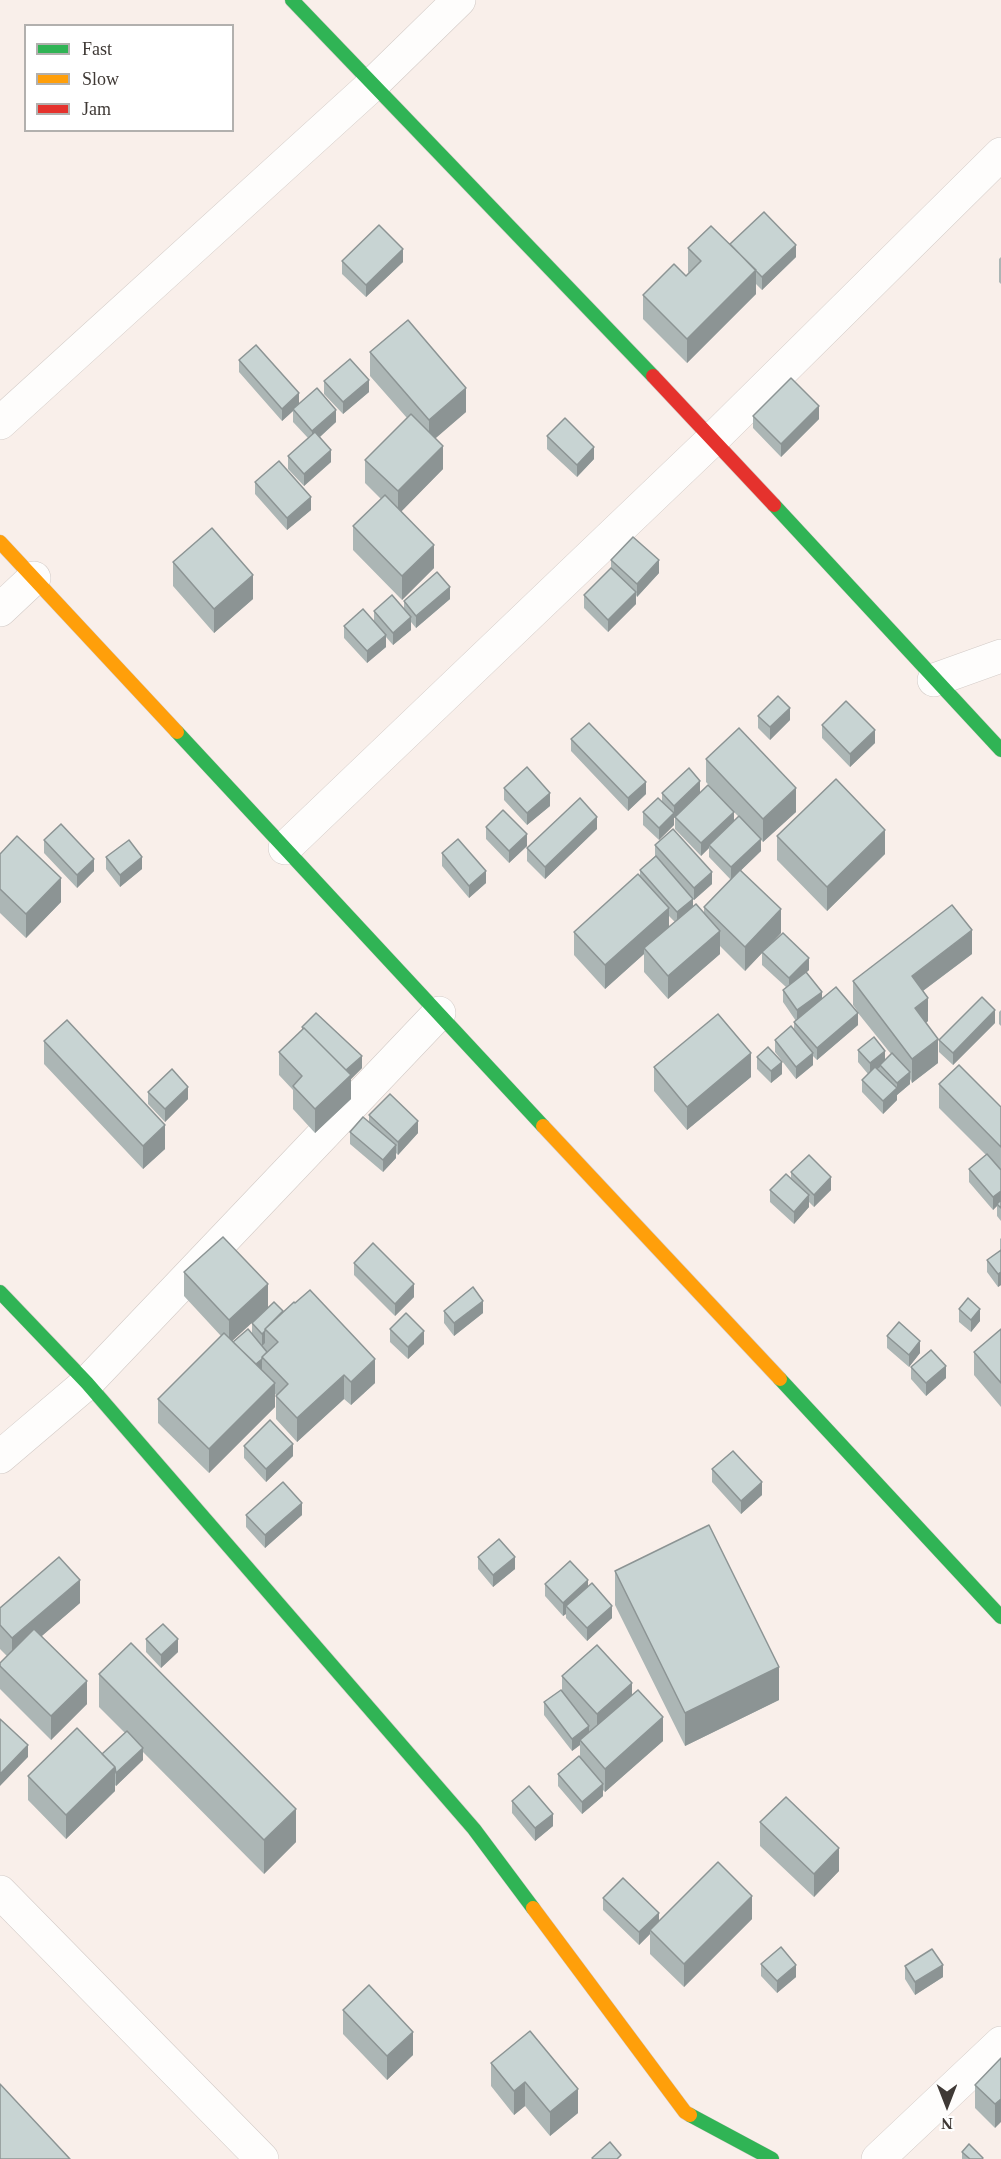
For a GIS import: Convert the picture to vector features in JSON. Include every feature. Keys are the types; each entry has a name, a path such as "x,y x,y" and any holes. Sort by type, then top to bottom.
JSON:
{"street":[{"path":"292,0 713,439 1001,750"},
{"path":"0,423 372,85 459,0"},
{"path":"285,848 713,439 1001,154"},
{"path":"0,542 1001,1617"},
{"path":"0,610 34,578"},
{"path":"934,680 1001,656"},
{"path":"0,1457 87,1383 439,1013"},
{"path":"0,1292 87,1383 474,1829 685,2112 772,2159"},
{"path":"0,1892 262,2159"},
{"path":"878,2159 1001,2043"}],"building":[{"path":"764,212 796,245 762,277 730,244"},
{"path":"379,225 403,249 366,285 342,261"},
{"path":"711,226 756,270 687,339 643,295 674,264 686,276 701,261 688,248"},
{"path":"408,320 466,388 429,420 370,352"},
{"path":"256,345 299,393 282,409 239,360"},
{"path":"350,359 369,380 343,402 324,381"},
{"path":"791,378 819,406 781,444 753,416"},
{"path":"317,388 336,410 312,431 293,409"},
{"path":"411,414 443,446 398,491 365,460"},
{"path":"565,418 594,447 577,465 547,436"},
{"path":"315,432 331,450 304,474 288,456"},
{"path":"279,461 311,497 287,518 255,482"},
{"path":"385,495 434,545 402,576 353,526"},
{"path":"212,528 253,575 214,609 173,562"},
{"path":"633,537 659,560 637,584 611,560"},
{"path":"611,568 636,592 608,620 584,595"},
{"path":"437,572 450,587 416,616 404,601"},
{"path":"392,595 411,617 393,633 374,611"},
{"path":"363,609 386,635 367,651 344,626"},
{"path":"778,696 790,708 770,727 758,716"},
{"path":"846,701 875,730 850,754 822,725"},
{"path":"589,723 646,782 628,798 571,739"},
{"path":"739,728 796,788 763,819 706,759"},
{"path":"527,767 550,793 527,813 504,788"},
{"path":"689,768 700,781 674,806 662,793"},
{"path":"836,779 885,830 827,887 777,836"},
{"path":"708,785 734,812 701,843 675,817"},
{"path":"580,798 597,817 545,867 527,848"},
{"path":"658,798 674,813 659,828 643,812"},
{"path":"503,810 527,834 509,851 486,827"},
{"path":"739,816 761,839 731,867 709,845"},
{"path":"61,824 94,859 77,875 44,840"},
{"path":"673,829 712,872 694,888 655,845"},
{"path":"17,836 61,878 26,914 0,889 0,854"},
{"path":"458,839 486,871 469,886 442,853"},
{"path":"129,840 142,857 120,875 106,857"},
{"path":"656,856 693,899 677,912 640,870"},
{"path":"740,870 781,909 745,947 704,907"},
{"path":"638,874 669,908 605,965 574,932"},
{"path":"696,904 720,931 668,976 644,948"},
{"path":"952,905 972,930 912,976 928,998 915,1008 938,1039 912,1059 853,981"},
{"path":"783,933 809,958 789,978 762,952"},
{"path":"806,972 822,992 797,1010 783,990"},
{"path":"836,987 858,1013 817,1048 794,1022"},
{"path":"982,997 995,1010 953,1053 939,1040"},
{"path":"316,1013 362,1056 346,1070 302,1027"},
{"path":"718,1014 751,1053 687,1107 654,1067"},
{"path":"67,1020 165,1125 143,1146 44,1041"},
{"path":"791,1026 813,1053 796,1067 775,1040"},
{"path":"304,1028 351,1075 315,1109 293,1086 302,1076 279,1052"},
{"path":"874,1037 885,1051 870,1063 858,1050"},
{"path":"768,1047 782,1062 771,1071 757,1057"},
{"path":"892,1053 910,1072 897,1083 880,1065"},
{"path":"959,1065 1001,1107 1001,1147 939,1084"},
{"path":"875,1067 897,1088 883,1101 862,1080"},
{"path":"172,1069 188,1087 165,1109 148,1092"},
{"path":"390,1094 418,1121 398,1142 369,1115"},
{"path":"363,1117 396,1145 383,1160 350,1132"},
{"path":"987,1154 1001,1170 1001,1191 993,1197 969,1169"},
{"path":"809,1155 831,1177 814,1195 791,1172"},
{"path":"786,1174 809,1195 794,1212 770,1190"},
{"path":"223,1237 268,1284 229,1320 184,1272"},
{"path":"373,1243 414,1284 395,1304 354,1263"},
{"path":"1001,1250 1001,1272 998,1274 987,1260"},
{"path":"473,1287 483,1301 454,1323 444,1311"},
{"path":"310,1290 375,1359 351,1382 344,1375 297,1418 276,1396 288,1384 262,1357 278,1342 265,1329"},
{"path":"968,1298 980,1309 971,1320 959,1309"},
{"path":"274,1302 283,1311 262,1334 252,1323"},
{"path":"406,1313 424,1331 408,1347 390,1329"},
{"path":"899,1322 920,1341 909,1355 887,1336"},
{"path":"248,1329 267,1352 256,1364 233,1342"},
{"path":"1001,1329 1001,1383 974,1352"},
{"path":"224,1333 275,1383 209,1449 158,1399"},
{"path":"931,1350 946,1366 926,1383 911,1367"},
{"path":"270,1420 293,1444 266,1469 244,1446"},
{"path":"733,1451 762,1482 741,1501 712,1469"},
{"path":"283,1482 302,1503 265,1535 246,1515"},
{"path":"709,1525 779,1667 685,1713 615,1571"},
{"path":"499,1539 515,1557 493,1575 478,1557"},
{"path":"59,1557 80,1580 12,1638 0,1625 0,1608"},
{"path":"570,1561 588,1580 563,1603 545,1584"},
{"path":"592,1583 612,1606 587,1628 566,1606"},
{"path":"163,1624 178,1639 161,1655 146,1639"},
{"path":"34,1629 87,1681 51,1716 0,1666 0,1663"},
{"path":"131,1643 296,1809 264,1840 99,1674"},
{"path":"597,1645 632,1683 597,1714 562,1676"},
{"path":"561,1690 589,1726 572,1739 544,1702"},
{"path":"638,1690 663,1717 605,1769 580,1740"},
{"path":"0,1719 28,1745 0,1774"},
{"path":"77,1728 115,1767 66,1815 28,1776"},
{"path":"127,1731 143,1748 116,1773 115,1767 102,1754"},
{"path":"579,1756 603,1784 582,1802 558,1774"},
{"path":"529,1786 553,1814 535,1828 512,1801"},
{"path":"786,1797 839,1848 814,1874 760,1822"},
{"path":"718,1862 752,1896 684,1964 650,1930"},
{"path":"623,1878 659,1913 639,1932 603,1898"},
{"path":"781,1947 796,1965 777,1981 761,1964"},
{"path":"932,1949 943,1965 915,1982 905,1966"},
{"path":"369,1985 413,2032 387,2056 343,2010"},
{"path":"530,2031 578,2089 550,2112 525,2082 514,2091 491,2063"},
{"path":"1001,2058 1001,2099 995,2104 975,2085"},
{"path":"0,2084 70,2159 0,2159"},
{"path":"610,2142 621,2155 617,2159 592,2158"},
{"path":"969,2144 982,2159 970,2159 962,2152"}],"traffic: fast":[{"path":"292,0 653,376"},
{"path":"774,505 1001,750"},
{"path":"177,732 543,1126"},
{"path":"0,1292 87,1383 474,1829 533,1908"},
{"path":"780,1379 1001,1617"},
{"path":"690,2115 772,2159"}],"traffic: slow":[{"path":"0,542 177,732"},
{"path":"543,1126 780,1379"},
{"path":"533,1908 685,2112 690,2115"}],"traffic: jam":[{"path":"653,376 774,505"}]}
